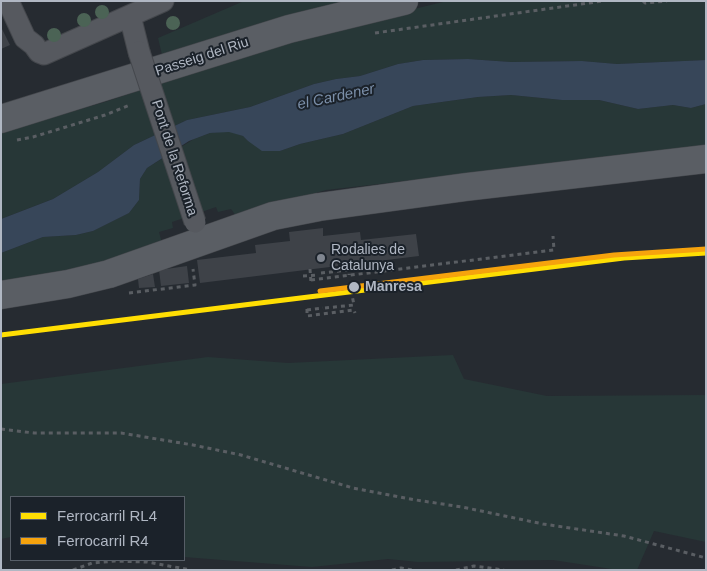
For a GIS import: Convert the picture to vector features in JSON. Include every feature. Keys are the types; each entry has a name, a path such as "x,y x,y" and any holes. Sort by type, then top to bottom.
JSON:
{"street":[{"path":"8,1 24,38 34,45 39,52 44,54 163,1"},
{"path":"22,1 35,33 34,45"},
{"name":"Passeig del Riu","path":"5,130 289,29 404,1"},
{"name":"Pont de la Reforma","path":"130,16 139,52 198,232"},
{"path":"1,295 68,284 108,274 198,232 272,216 319,207 466,187 706,159"}],"path":[{"path":"366,35 570,3 603,1"},
{"path":"643,1 646,4 667,1"},
{"path":"5,130 33,137 105,115 131,104"},
{"path":"310,270 311,281 554,250 553,236"},
{"path":"311,275 303,276 349,270 349,275"},
{"path":"352,295 354,304 354,312 307,316 307,310 354,304"},
{"path":"1,429 34,433 121,433 193,444 261,460 353,488 462,507 542,524 624,536 706,558"},
{"path":"73,570 92,563 115,561 147,562 192,570"},
{"path":"456,570 474,566 504,570"},
{"path":"392,570 401,568 413,570"}],"shaded area":[{"path":"244,1 375,1 164,63 158,38"},
{"path":"447,1 706,1 706,60 617,64 582,61 511,62 468,59 423,60 398,64 360,76 314,84 250,107 187,120 134,145 98,172 53,199 1,219 1,132 105,102 295,38"},
{"path":"511,95 562,100 599,100 638,109 673,105 691,108 706,104 706,147 326,190 239,220 231,209 218,212 216,207 172,222 173,228 159,232 162,243 54,278 1,284 1,253 43,237 76,235 93,231 129,213 139,200 140,179 147,168 194,139 210,133 229,131 243,136 248,141 280,151 300,144 343,134 413,106 478,97"},
{"path":"453,355 464,379 547,396 706,395 706,542 654,531 637,570 618,570 553,560 418,562 388,559 312,567 185,557 185,496 10,496 10,537 1,539 1,384 208,357 288,363"}],"water":[{"name":"el Cardener","path":"468,59 511,62 582,61 617,64 706,60 706,104 691,108 673,105 638,109 599,100 562,100 511,95 478,97 413,106 343,134 300,144 280,151 262,151 243,136 229,132 210,133 189,141 147,168 140,179 139,200 129,213 93,231 76,235 43,237 1,253 1,219 53,199 98,172 134,145 187,120 250,107 314,84 360,76 398,64 423,60"}],"building":[{"path":"1,27 10,45 1,49"},
{"name":"Manresa","path":"323,228 323,236 360,232 361,240 416,234 419,256 200,283 197,260 256,253 255,245 290,241 289,232"},
{"path":"187,266 189,283 161,286 159,270"},
{"path":"153,274 155,287 139,288 138,279"}],"rail line":[{"name":"R4","path":"320,291 614,255 706,249"},
{"name":"RL4","path":"1,335 624,258 706,253"}],"place":[{"name":"Rodalies de Catalunya","path":"321,258"},
{"name":"Manresa","path":"354,287"}]}
